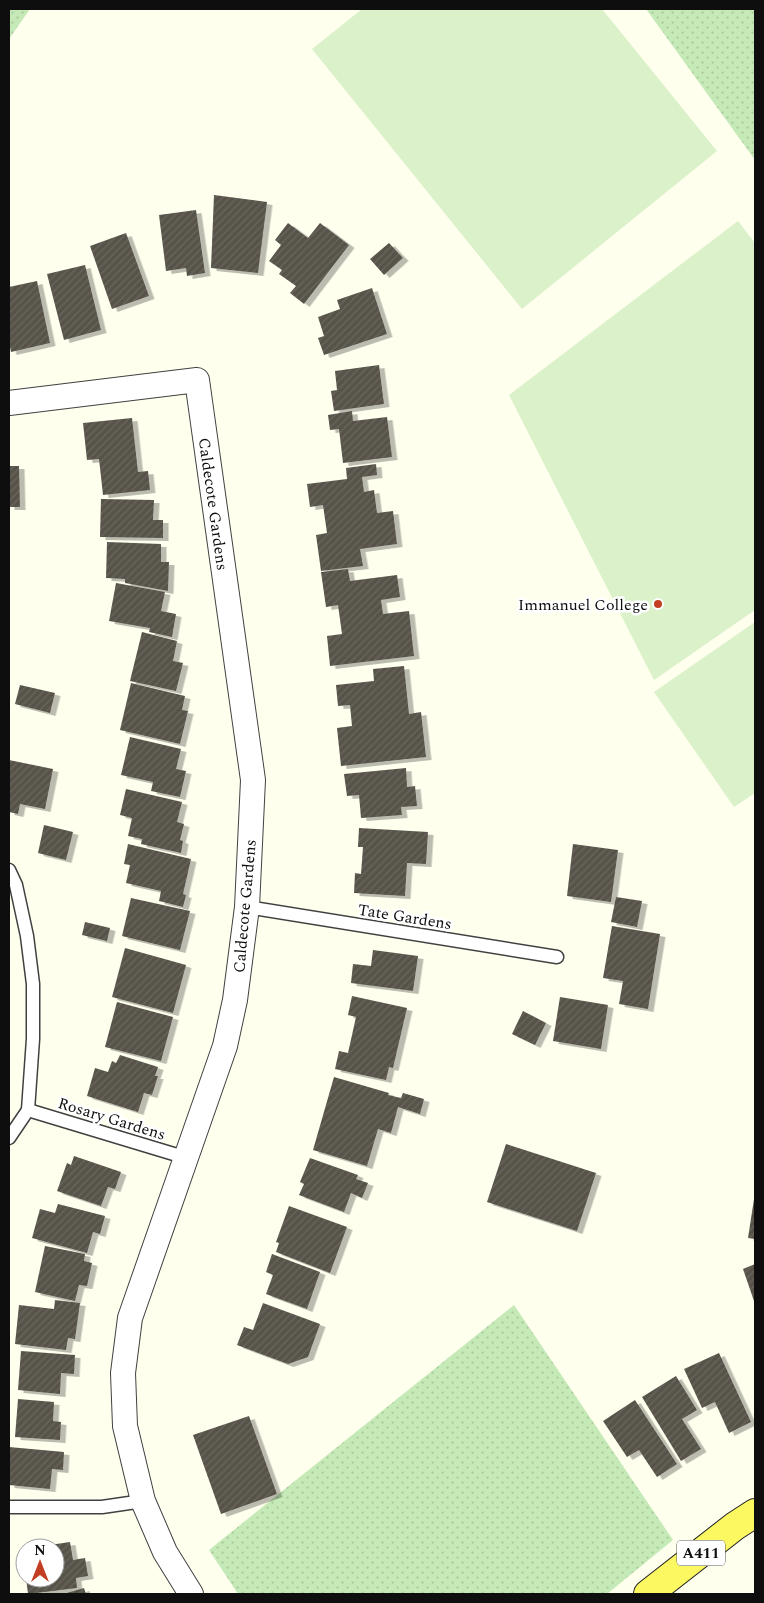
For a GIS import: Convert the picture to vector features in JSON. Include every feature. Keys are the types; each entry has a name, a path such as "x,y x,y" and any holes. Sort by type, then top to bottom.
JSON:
{"main road":[{"name":"A411","path":"648,1594 735,1526 755,1513"}],"street":[{"name":"Caldecote Gardens","path":"9,403 197,380 252,780 247,907 235,1000 225,1046 130,1318 122,1373 125,1426 143,1501 165,1552 191,1594"}],"lane":[{"path":"9,870 16,885 26,927 33,984 34,1038 28,1110 9,1138"},
{"name":"Tate Gardens","path":"247,907 557,957"},
{"name":"Rosary Gardens","path":"28,1110 187,1158"},
{"path":"9,1507 102,1507 143,1501"}],"green space":[{"path":"9,9 30,9 9,39"},
{"path":"362,9 602,9 717,151 522,309 312,49"},
{"path":"646,9 755,9 755,160"},
{"path":"738,221 755,243 755,610 654,680 509,395"},
{"path":"755,622 755,793 734,807 654,692"},
{"path":"514,1305 673,1540 607,1594 238,1594 209,1550"}],"building":[{"path":"214,195 267,202 258,273 211,268"},
{"path":"196,210 205,273 187,276 186,268 166,271 159,215"},
{"path":"288,223 308,238 320,223 349,245 304,304 290,293 296,286 279,274 282,270 269,261 281,245 275,240"},
{"path":"126,233 149,296 112,309 90,246"},
{"path":"389,243 403,258 384,275 370,259"},
{"path":"85,265 101,330 64,340 47,274"},
{"path":"37,281 50,343 11,352 9,342 9,287"},
{"path":"372,288 387,334 324,355 318,338 324,336 318,317 340,309 337,300"},
{"path":"379,365 384,404 334,411 331,391 337,390 335,371"},
{"path":"352,411 353,421 387,417 392,457 343,463 339,429 330,430 328,415"},
{"path":"132,418 138,472 148,471 150,490 103,495 99,459 87,460 83,423"},
{"path":"376,464 377,475 362,477 364,492 374,490 377,513 393,511 397,544 360,549 363,566 321,571 316,535 327,533 323,505 310,507 307,484 347,479 346,468"},
{"path":"9,466 19,466 20,507 9,507"},
{"path":"101,499 154,500 153,520 163,520 163,538 100,537"},
{"path":"107,542 161,544 161,562 169,562 168,591 125,583 125,579 106,578"},
{"path":"348,569 350,581 397,575 400,597 381,600 383,614 409,611 414,656 330,666 327,636 342,634 338,605 326,607 321,572"},
{"path":"116,583 165,592 161,611 176,614 172,637 149,632 150,628 109,621"},
{"path":"142,632 177,641 173,661 183,663 176,691 130,681"},
{"path":"404,666 409,714 421,712 426,757 341,766 337,728 352,726 350,705 338,706 336,685 374,681 373,669"},
{"path":"131,683 185,696 182,710 188,711 180,744 120,730"},
{"path":"20,685 55,693 50,713 15,704"},
{"path":"130,737 181,749 176,769 186,771 180,797 151,791 153,782 121,775"},
{"path":"9,760 53,769 45,809 20,804 18,814 9,812"},
{"path":"406,768 407,787 415,786 417,806 401,807 402,815 361,818 359,795 347,796 344,774"},
{"path":"126,789 182,802 177,822 184,824 180,840 183,841 181,853 141,844 142,839 128,836 132,818 120,815"},
{"path":"44,825 73,832 66,860 38,853"},
{"path":"359,828 428,832 426,864 407,863 405,896 354,893 355,873 361,874 363,847 358,847"},
{"path":"128,844 191,859 183,894 186,895 183,907 159,901 161,891 126,883 130,865 124,864"},
{"path":"573,844 618,850 611,902 567,896"},
{"path":"616,897 642,901 637,927 611,922"},
{"path":"131,898 190,911 180,950 122,936"},
{"path":"85,922 110,928 107,941 82,935"},
{"path":"612,926 660,934 648,1009 619,1004 623,981 603,978"},
{"path":"125,948 186,965 173,1013 112,997"},
{"path":"373,950 418,956 413,991 351,983 353,964 371,966"},
{"path":"352,996 407,1008 393,1068 389,1067 386,1080 335,1069 339,1051 348,1053 356,1017 348,1015"},
{"path":"560,997 608,1005 601,1049 553,1041"},
{"path":"117,1002 173,1017 161,1061 105,1047"},
{"path":"523,1011 546,1023 535,1045 512,1034"},
{"path":"120,1055 158,1067 155,1076 158,1076 152,1095 144,1093 138,1112 87,1096 95,1068 108,1072 112,1061 116,1063"},
{"path":"334,1077 389,1093 388,1095 401,1098 403,1093 424,1099 420,1114 398,1107 391,1133 378,1129 367,1166 313,1150"},
{"path":"506,1144 596,1173 577,1231 487,1202"},
{"path":"74,1156 121,1172 115,1189 108,1187 101,1206 57,1191 67,1163 71,1165"},
{"path":"310,1158 358,1175 356,1179 368,1183 362,1198 351,1193 344,1212 299,1195 304,1184 300,1182"},
{"path":"755,1199 755,1239 748,1238"},
{"path":"58,1204 105,1216 100,1234 93,1232 87,1253 32,1238 40,1209 55,1213"},
{"path":"289,1206 347,1227 330,1273 276,1252 279,1243 276,1242"},
{"path":"45,1246 85,1254 84,1261 92,1263 87,1286 79,1285 75,1301 35,1292"},
{"path":"272,1254 320,1272 307,1309 266,1294 273,1275 266,1272"},
{"path":"755,1264 755,1304 743,1269"},
{"path":"55,1300 80,1303 75,1339 68,1338 66,1350 15,1344 19,1305 54,1309"},
{"path":"263,1303 320,1324 308,1357 288,1364 237,1345 244,1327 253,1330"},
{"path":"21,1351 75,1355 74,1374 61,1373 60,1394 18,1390"},
{"path":"719,1353 751,1422 729,1433 715,1402 702,1408 684,1369"},
{"path":"676,1376 697,1410 682,1419 701,1449 681,1461 642,1397"},
{"path":"18,1399 54,1402 53,1421 61,1422 60,1440 15,1437"},
{"path":"635,1400 677,1464 657,1477 639,1450 627,1457 603,1421"},
{"path":"249,1416 277,1494 221,1514 193,1435"},
{"path":"9,1447 64,1452 63,1470 52,1469 50,1489 9,1485"},
{"path":"70,1542 73,1560 85,1558 88,1576 76,1578 77,1588 28,1594 27,1588 65,1588 65,1543"},
{"path":"84,1588 86,1594 63,1594"}],"place":[{"name":"Immanuel College","path":"658,604"}]}
